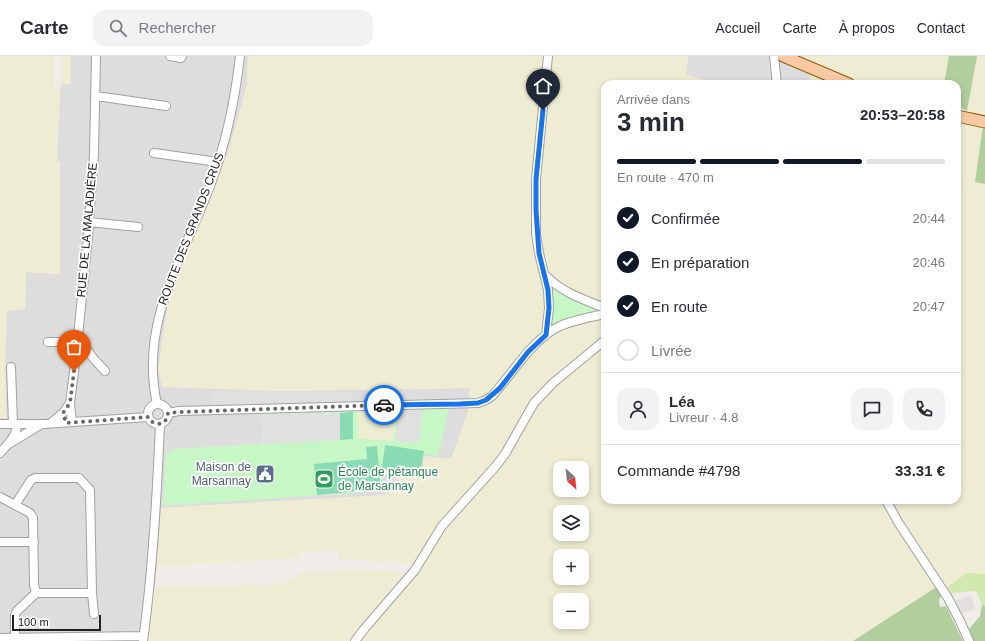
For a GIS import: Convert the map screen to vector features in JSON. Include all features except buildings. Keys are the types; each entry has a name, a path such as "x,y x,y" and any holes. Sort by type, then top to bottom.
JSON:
{"main road":[{"path":"783,56 840,80"},
{"path":"961,117 985,122"}],"street":[{"name":"RUE DE LA MALADIÈRE","path":"69,422 89,222 94,154 96,56"},
{"path":"170,56 174,58 181,58 182,56"},
{"name":"ROUTE DES GRANDS CRUS","path":"157,404 152,375 155,333 169,281 201,210 218,162 236,92 240,56"},
{"path":"546,335 549,308 548,290 536,234 536,179 548,56"},
{"path":"774,56 777,80"},
{"path":"96,96 166,106"},
{"path":"154,152 218,162"},
{"path":"89,222 138,227"},
{"path":"544,274 566,292 601,306"},
{"path":"168,413 265,408 478,403 492,396 528,352 546,335 561,326 601,315"},
{"path":"48,342 78,342 84,345 105,371"},
{"path":"355,641 416,570 442,526 505,454 534,403 553,383 601,343"},
{"path":"0,453 20,426 11,367"},
{"name":"RUE DE LA MALADIÈRE","path":"47,424 63,413 70,403"},
{"path":"157,404 165,406 168,413 166,420 160,424 152,422 148,417 151,407 157,404"},
{"path":"63,413 69,422"},
{"path":"0,424 20,426 148,417"},
{"path":"0,638 15,640 143,639 156,513 156,482 160,424"},
{"path":"7,444 20,426"},
{"path":"15,505 28,482 35,478 79,478 89,487 94,614"},
{"path":"0,497 30,513 33,518 34,586 36,593"},
{"path":"888,504 894,516 948,598 969,641"},
{"path":"0,542 34,542"},
{"path":"15,640 15,615 17,611 36,593 92,592"}],"shaded area":[{"path":"71,56 248,56 247,85 228,153 210,201 277,391 470,388 468,412 451,459 421,477 397,483 385,495 162,508 148,641 0,641 0,418 6,417 5,357 7,311 25,309 26,272 59,274 60,162 57,162 60,89 61,84 71,84"},
{"path":"688,56 804,56 812,70 810,80 704,80 686,75"},
{"path":"214,391 352,392 352,403 214,406"},
{"path":"423,409 418,443 396,441 398,410"},
{"path":"340,413 340,440 263,444 262,414"},
{"path":"971,595 975,609 962,614 955,601"}],"green space":[{"path":"0,56 54,56 53,89 60,89 57,161 60,162 60,274 26,272 25,309 7,311 5,357 6,418 0,418"},
{"path":"62,56 71,56 71,84 61,84"},
{"path":"248,56 688,56 686,75 704,80 601,80 601,504 961,504 961,108 967,111 977,56 985,56 985,574 966,573 948,587 904,526 896,527 938,586 853,641 825,641 822,638 818,641 148,641 154,588 286,584 288,578 299,577 300,572 396,571 409,576 417,564 339,559 339,551 302,552 299,558 157,566 161,508 385,495 385,481 397,483 400,474 421,476 424,456 451,459 468,412 470,388 277,391 162,387 158,369 167,308 181,268 228,153 247,85"},
{"path":"804,56 949,56 945,80 810,80 812,70"},
{"path":"949,56 977,56 967,111 961,108 961,80 945,80"},
{"path":"983,125 985,125 985,184 975,182"},
{"path":"552,287 568,297 598,308 596,313 550,326"},
{"path":"397,409 395,441 358,439 358,410"},
{"path":"397,409 449,409 438,456 423,454 420,474 382,468 382,491 163,506 166,453 171,453 171,449 262,444 262,413 358,410 358,439 394,441"},
{"path":"353,412 353,439 340,440 340,413"},
{"path":"385,445 424,451 420,474 382,468"},
{"path":"377,446 381,489 317,495 314,464 367,459 366,447"},
{"path":"966,573 985,574 985,606 982,605 976,591 951,593 948,587"},
{"path":"938,586 941,596 939,600 940,607 946,606 963,641 853,641"},
{"path":"982,605 985,606 985,641 973,641 969,629 980,616"}],"way so far":[{"path":"74,371 70,403 63,413 66,423 148,417 154,424 160,424 166,420 168,413 179,412 384,405"}],"place":[{"name":"Maison de Marsannay","path":"265,474"},
{"name":"École de pétanque de Marsannay","path":"324,479"}],"route":[{"path":"384,405 460,404 478,403 486,400 500,388 528,352 546,335 549,308 548,290 536,234 536,179 543,110"}]}
